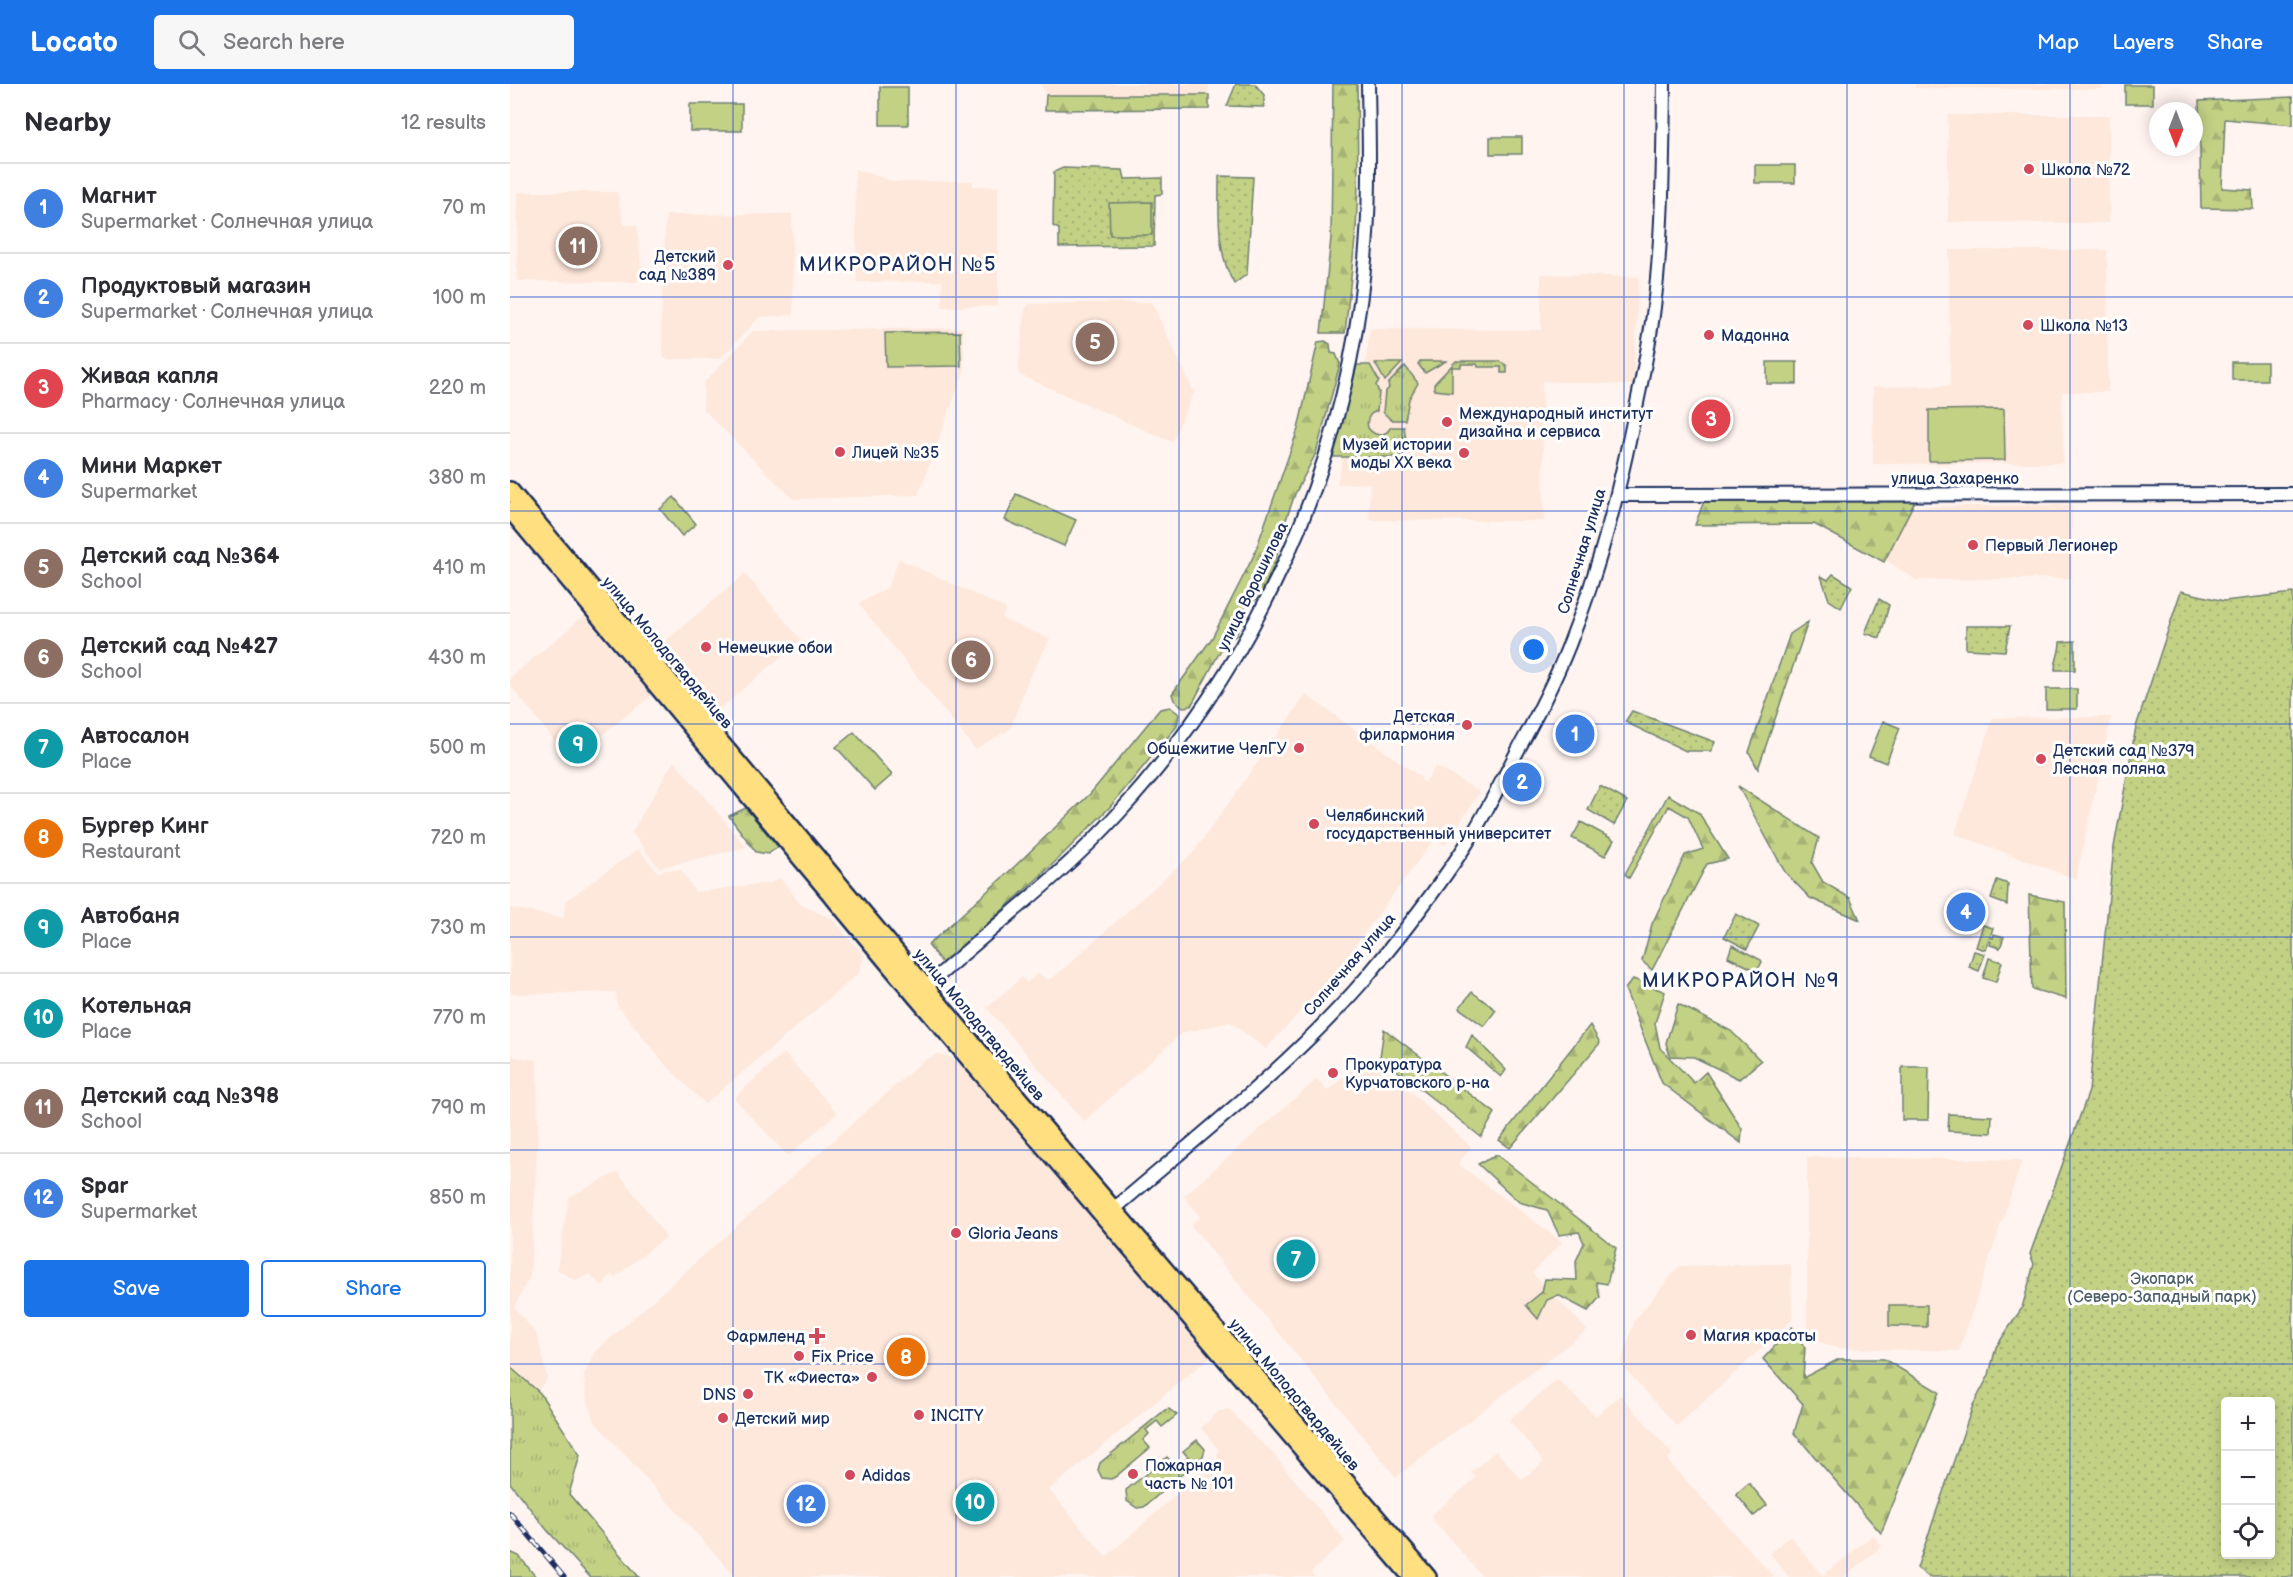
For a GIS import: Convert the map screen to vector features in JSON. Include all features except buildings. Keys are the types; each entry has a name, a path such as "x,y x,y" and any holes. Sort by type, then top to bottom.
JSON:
{"main road":[{"name":"улица Молодогвардейцев","path":"510,490 687,711 921,992 1375,1525 1428,1577"},
{"name":"улица Молодогвардейцев","path":"510,510 586,602 687,711"},
{"name":"улица Молодогвардейцев","path":"1375,1525 1411,1577"}],"street":[{"name":"улица Ворошилова","path":"921,992 1058,875 1153,776 1216,689 1267,600 1303,519 1327,451 1351,356 1367,237 1368,84"},
{"name":"Солнечная улица","path":"1109,1213 1272,1072 1323,1023 1363,980 1395,941 1464,847 1499,787 1555,678 1590,588 1617,495 1641,389 1654,308 1663,198 1664,84"},
{"name":"улица Захаренко","path":"1617,495 2293,494"}],"shaded area":[{"path":"1041,84 1209,84 1209,97 1048,98"},
{"path":"1915,84 2102,84 2102,89 1915,88"},
{"name":"Школа №72","path":"1948,115 2109,115 2109,223 1948,222"},
{"path":"855,169 895,182 973,181 973,186 998,187 998,306 942,307 942,281 857,282"},
{"path":"518,192 617,192 624,225 637,226 641,267 638,282 517,281"},
{"name":"Детский сад №389","path":"792,214 793,315 759,317 720,359 664,359 661,324 666,215"},
{"name":"Школа №13","path":"1949,250 2107,250 2108,392 2062,392 2063,463 1873,464 1873,387 1950,386"},
{"name":"Международный институт дизайна и сервиса","path":"1541,274 1639,277 1633,385 1542,381 1544,521 1375,520 1369,518 1370,483 1337,484 1366,361 1370,329 1541,330"},
{"path":"1151,302 1194,392 1172,442 1018,374 1025,310 1029,304"},
{"name":"Лицей №35","path":"963,328 964,371 918,495 793,499 703,409 704,383 753,331"},
{"path":"2072,505 2072,578 1916,580 1808,508"},
{"path":"899,559 1006,609 1002,619 1050,639 1028,680 1010,729 975,749 859,604 888,587"},
{"path":"745,574 801,640 711,716 655,650"},
{"path":"584,616 651,696 570,760 510,685 510,678"},
{"path":"1306,695 1422,778 1420,779 1425,783 1436,766 1480,792 1445,845 1435,838 1333,975 1266,1049 1230,1022 1182,1033 1084,1121 987,1008 1022,977 1027,983 1038,973 1046,979 1052,979 1193,853"},
{"name":"Детский сад №379 Лесная поляна","path":"2111,717 2076,879 1955,834 1993,718"},
{"path":"674,761 746,847 659,868 632,832"},
{"path":"638,849 659,873 663,870 681,870 695,892 771,883 780,878 801,905 832,919 864,956 859,973 705,1104 665,1064 617,1005 616,992 510,994 510,908 563,918 567,900"},
{"path":"510,1050 514,1057 537,1060 538,1134 530,1276 514,1307 537,1335 547,1378 534,1396 510,1373"},
{"path":"784,1053 837,1113 788,1156 734,1098"},
{"path":"938,1054 950,1057 963,1067 1215,1353 1049,1490 1106,1557 1217,1459 1218,1449 1201,1428 1219,1411 1229,1409 1256,1439 1268,1448 1345,1541 1311,1572 1315,1577 736,1577 595,1422 587,1399 584,1376 595,1352 923,1061"},
{"path":"1369,1060 1381,1065 1471,1147 1458,1164 1562,1242 1532,1273 1587,1330 1396,1477 1191,1225 1200,1217 1184,1196 1317,1079 1327,1091 1362,1061"},
{"path":"1807,1157 2022,1160 1959,1351 1838,1348 1819,1342 1807,1328"},
{"path":"618,1172 666,1237 615,1277 611,1274 602,1286 590,1274 575,1280 557,1269 569,1197"},
{"path":"1791,1264 1792,1320 1677,1426 1621,1364 1635,1320 1679,1266"},
{"path":"1557,1380 1596,1416 1621,1395 1672,1454 1667,1460 1774,1577 1483,1577 1430,1516 1476,1478 1471,1472 1496,1451 1522,1480 1544,1462 1509,1420"},
{"path":"1873,1535 1882,1546 1844,1577 1789,1577 1770,1553 1790,1536 1823,1576"}],"green space":[{"path":"1236,84 1255,84 1264,95 1264,107 1227,106"},
{"path":"1333,84 1357,84 1356,230 1345,333 1321,333 1331,238"},
{"path":"2125,85 2153,85 2153,102 2125,104"},
{"path":"880,87 908,87 908,125 880,125"},
{"path":"1046,95 1209,95 1209,109 1045,110"},
{"path":"2293,97 2293,125 2225,119 2222,188 2252,190 2253,209 2201,208 2200,156 2203,156 2203,102 2199,101"},
{"path":"690,104 742,104 742,131 690,131"},
{"path":"1490,137 1522,137 1522,154 1490,154"},
{"path":"1755,165 1795,165 1795,183 1755,183"},
{"path":"1063,168 1123,170 1125,179 1162,178 1162,194 1155,195 1154,246 1059,247 1059,229 1053,226 1054,172"},
{"path":"1219,176 1253,177 1247,274 1234,284 1228,272 1221,245"},
{"path":"1152,202 1152,235 1110,235 1109,203"},
{"path":"960,332 961,366 886,367 885,333"},
{"path":"1325,341 1330,344 1331,353 1336,354 1340,364 1316,453 1295,494 1280,537 1276,560 1260,597 1250,603 1239,622 1237,635 1225,642 1191,706 1183,707 1174,700 1172,694 1212,638 1254,555 1298,429 1318,342"},
{"path":"1420,361 1446,361 1425,373 1418,364"},
{"path":"1456,361 1500,361 1507,366 1507,373 1501,373 1501,367 1461,364 1461,367 1452,367 1452,392 1434,390 1434,384"},
{"path":"1767,362 1797,362 1797,384 1767,384"},
{"path":"2232,362 2267,362 2267,380 2232,380"},
{"path":"1375,363 1402,363 1385,381"},
{"path":"1357,365 1370,365 1379,381 1376,385 1379,392 1377,411 1369,417 1368,428 1380,435 1386,433 1391,427 1404,427 1408,453 1395,457 1333,457"},
{"path":"1405,366 1418,383 1409,399 1405,420 1391,420 1383,412 1385,392 1389,388 1388,384"},
{"path":"2004,409 2005,460 1929,461 1929,410"},
{"path":"1016,494 1076,520 1064,546 1005,520"},
{"path":"674,497 696,524 682,536 660,509"},
{"path":"1704,501 1915,501 1884,562 1814,524 1695,525"},
{"path":"1833,574 1852,586 1841,608 1829,600 1821,576 1828,580"},
{"name":"Экопарк (Северо-Западный парк)","path":"2181,591 2224,601 2293,593 2293,1577 1929,1577 1917,1568 1973,1405 1989,1375 1996,1347 2022,1308 2034,1264 2030,1254 2089,1091 2114,847 2136,727"},
{"path":"1879,599 1889,605 1880,638 1865,633"},
{"path":"1808,622 1758,769 1749,752 1790,634"},
{"path":"1966,626 2010,626 2005,651 1966,649"},
{"path":"2075,641 2075,670 2055,670 2060,642"},
{"path":"2046,689 2077,689 2077,709 2046,709"},
{"path":"1170,707 1179,714 1177,726 1109,808 1048,869 943,964 928,945 1090,794 1160,709"},
{"path":"1632,711 1715,742 1711,751 1686,751 1625,722"},
{"path":"1883,721 1900,728 1886,763 1869,756"},
{"path":"854,732 892,775 875,790 836,747"},
{"path":"1600,786 1627,801 1614,825 1588,810"},
{"path":"1738,786 1819,838 1812,863 1823,882 1850,898 1860,920 1810,898 1785,872"},
{"path":"1668,795 1699,813 1728,859 1707,864 1652,970 1642,961 1652,924 1685,855 1703,849 1688,817 1669,806 1629,878 1625,874"},
{"path":"746,808 778,847 768,854 756,852 729,816"},
{"path":"1581,822 1614,840 1605,856 1572,838"},
{"path":"1997,880 2008,884 2007,905 1991,899"},
{"path":"2029,895 2065,902 2066,999 2032,989"},
{"path":"1736,914 1759,926 1747,949 1724,937"},
{"path":"1983,925 1993,928 1990,937 1993,938 1994,934 2004,937 2000,948 1990,945 1989,941 1986,950 1976,947"},
{"path":"1732,945 1761,960 1757,971 1728,957"},
{"path":"1974,951 1985,954 1979,971 1969,967"},
{"path":"1989,958 2002,962 1996,982 1983,978"},
{"path":"1633,979 1665,992 1655,1023 1660,1048 1694,1083 1706,1072 1742,1129 1741,1143 1662,1083 1625,989"},
{"path":"1472,992 1496,1010 1484,1026 1459,1008"},
{"path":"1678,1004 1731,1031 1761,1061 1739,1079 1694,1057 1670,1056 1666,1043"},
{"path":"1590,1025 1600,1043 1510,1148 1499,1140"},
{"path":"1384,1029 1495,1113 1481,1137 1380,1057"},
{"path":"1472,1035 1506,1070 1501,1077 1466,1047"},
{"path":"1902,1067 1929,1067 1928,1120 1902,1120"},
{"path":"1949,1114 1992,1116 1991,1133 1948,1131"},
{"path":"1497,1155 1616,1248 1607,1284 1596,1282 1600,1297 1588,1311 1558,1295 1547,1300 1538,1319 1526,1305 1542,1292 1545,1279 1577,1280 1576,1261 1584,1243 1579,1232 1559,1235 1547,1210 1519,1202 1478,1164"},
{"path":"1889,1305 1927,1305 1927,1327 1889,1326"},
{"path":"1792,1327 1805,1348 1803,1378 1839,1359 1884,1359 1939,1392 1881,1533 1794,1433 1803,1404 1763,1359"},
{"path":"510,1367 540,1393 580,1455 569,1494 639,1577 590,1577 547,1530 510,1483"},
{"path":"1169,1409 1177,1415 1162,1427 1157,1421 1146,1430 1149,1434 1143,1440 1150,1448 1115,1477 1102,1478 1098,1470 1100,1463"},
{"path":"1197,1440 1205,1449 1203,1456 1144,1507 1137,1508 1127,1501 1126,1490 1167,1457 1176,1467 1188,1457 1183,1451"},
{"path":"1749,1483 1767,1505 1754,1516 1736,1494"},
{"path":"510,1552 519,1556 536,1577 510,1577"}],"railway":[{"path":"510,1513 564,1577"}],"place":[{"name":"Школа №72","path":"2029,169"},
{"name":"Детский сад №398","path":"578,246"},
{"name":"Детский сад №389","path":"728,265"},
{"name":"Школа №13","path":"2028,325"},
{"name":"Мадонна","path":"1709,335"},
{"name":"Детский сад №364","path":"1095,342"},
{"name":"Живая капля","path":"1711,419"},
{"name":"Международный институт дизайна и сервиса","path":"1447,422"},
{"name":"Лицей №35","path":"840,452"},
{"name":"Музей истории моды XX века","path":"1464,453"},
{"name":"Первый Легионер","path":"1973,545"},
{"name":"Немецкие обои","path":"706,647"},
{"name":"Детский сад №427","path":"971,660"},
{"name":"Детская филармония","path":"1467,725"},
{"name":"Магнит","path":"1575,734"},
{"name":"Автобаня","path":"578,744"},
{"name":"Общежитие ЧелГУ","path":"1299,748"},
{"name":"Детский сад №379 Лесная поляна","path":"2041,759"},
{"name":"Продуктовый магазин","path":"1522,782"},
{"name":"Челябинский государственный университет","path":"1314,824"},
{"name":"Мини Маркет","path":"1966,912"},
{"name":"Прокуратура Курчатовского р-на","path":"1333,1073"},
{"name":"Gloria Jeans","path":"956,1233"},
{"name":"Автосалон","path":"1296,1259"},
{"name":"Магия красоты","path":"1691,1335"},
{"name":"Фармленд","path":"817,1336"},
{"name":"Fix Price","path":"799,1356"},
{"name":"Бургер Кинг","path":"906,1357"},
{"name":"ТК «Фиеста»","path":"872,1377"},
{"name":"DNS","path":"748,1394"},
{"name":"INCITY","path":"919,1415"},
{"name":"Детский мир","path":"723,1418"},
{"name":"Пожарная часть № 101","path":"1133,1474"},
{"name":"Adidas","path":"850,1475"},
{"name":"Котельная","path":"975,1502"},
{"name":"Spar","path":"806,1504"}],"district":[{"name":"МИКРОРАЙОН №5","path":"898,264"},
{"name":"МИКРОРАЙОН №9","path":"1741,980"}]}
